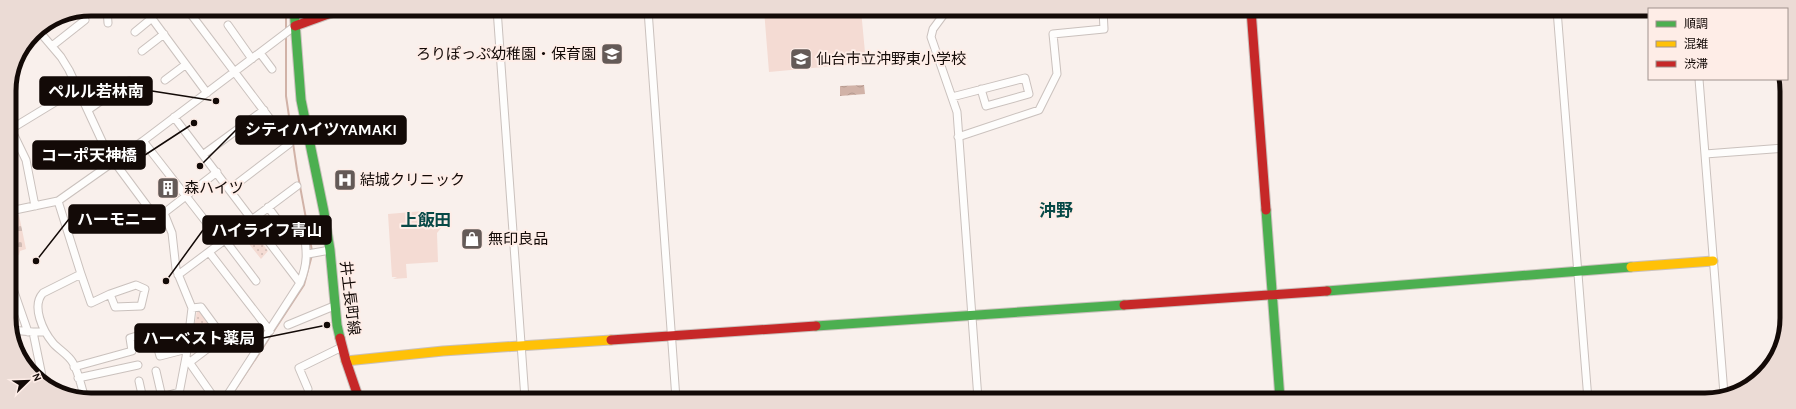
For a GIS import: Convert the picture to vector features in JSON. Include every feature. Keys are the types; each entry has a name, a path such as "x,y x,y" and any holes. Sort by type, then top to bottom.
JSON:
{"street":[{"path":"107,16 108,23"},
{"path":"192,16 289,144 230,189"},
{"name":"井土長町線","path":"294,16 301,100 324,212 330,250 334,306 342,346 357,393"},
{"path":"16,210 58,202 143,141 295,26 323,16"},
{"path":"498,16 525,393"},
{"path":"648,16 676,393"},
{"path":"943,16 933,29 931,37 956,112 978,393"},
{"path":"958,137 1039,110 1057,74 1053,34 1104,29 1103,16"},
{"path":"1251,16 1280,393"},
{"path":"1557,16 1587,393"},
{"path":"135,32 152,18 207,93"},
{"path":"52,46 85,20"},
{"path":"228,25 252,58"},
{"path":"142,51 164,34"},
{"path":"42,35 69,70 107,152 154,214 164,213 217,172"},
{"path":"260,52 272,69"},
{"path":"164,80 185,64"},
{"path":"952,97 981,89 1025,78 1030,94 986,106 981,89"},
{"path":"1699,80 1724,390"},
{"path":"88,110 129,81"},
{"path":"16,125 62,98"},
{"path":"204,154 264,110"},
{"path":"174,117 204,154 300,283"},
{"path":"143,141 210,227"},
{"path":"17,144 26,160 35,206"},
{"path":"1705,154 1780,148"},
{"path":"178,274 297,186"},
{"path":"58,202 90,303 110,294 136,285 145,288 141,306 115,307 110,294"},
{"path":"229,393 300,283 311,253 304,232 299,232 290,237 268,207"},
{"path":"164,213 172,233 176,269 192,308 187,349 188,360 179,393"},
{"path":"225,240 256,281"},
{"path":"311,253 330,250"},
{"path":"209,252 270,331"},
{"path":"346,361 443,352 1273,295 1578,270 1713,261"},
{"path":"81,274 43,292 39,297 38,303 40,319 45,332 54,344 73,362 83,393"},
{"path":"16,296 31,332 38,361"},
{"path":"288,325 334,306"},
{"path":"188,360 223,337 201,307 192,308"},
{"path":"17,331 45,332"},
{"path":"74,367 132,351 130,338 153,331 160,356 187,349"},
{"path":"308,389 299,368 342,346"},
{"path":"188,360 211,393"},
{"path":"78,378 138,365"},
{"path":"156,371 158,393"},
{"path":"139,381 142,393"}],"green space":[{"path":"764,16 862,16 866,63 769,72"},
{"path":"435,210 439,213 441,228 437,233 438,262 406,264 407,278 393,279 397,277 392,277 388,214"},
{"path":"16,215 19,215 26,249 20,251 19,255 16,255"},
{"path":"258,237 268,251 261,259 249,244"},
{"path":"200,310 210,325 192,338 197,311"}],"water":[{"path":"864,85 865,94 840,96 840,86"}],"waterway":[{"path":"286,16 286,31"},
{"path":"286,36 286,96 297,170 312,251"},
{"path":"233,393 304,285 312,255"}],"traffic: fast":[{"path":"295,16 301,100 324,212 330,250 337,325 340,338"},
{"path":"1266,210 1280,393"},
{"path":"1327,291 1631,267"},
{"path":"816,326 1124,305"}],"traffic: slow":[{"path":"1631,267 1713,261"},
{"path":"346,361 443,351 611,340"}],"traffic: jam":[{"path":"295,26 323,16"},
{"path":"1251,16 1266,210"},
{"path":"1124,305 1327,291"},
{"path":"611,340 816,326"},
{"path":"340,338 357,393"}],"place":[{"name":"ろりぽっぷ幼稚園・保育園","path":"612,54"},
{"name":"仙台市立沖野東小学校","path":"801,59"},
{"name":"ペルル若林南","path":"216,101"},
{"name":"コーポ天神橋","path":"194,123"},
{"name":"シティハイツYAMAKI","path":"200,166"},
{"name":"結城クリニック","path":"345,180"},
{"name":"森ハイツ","path":"168,188"},
{"name":"無印良品","path":"472,239"},
{"name":"ハーモニー","path":"36,261"},
{"name":"ハイライフ青山","path":"166,281"},
{"name":"ハーベスト薬局","path":"327,325"}],"district":[{"name":"沖野","path":"1056,210"},
{"name":"上飯田","path":"426,220"}]}
